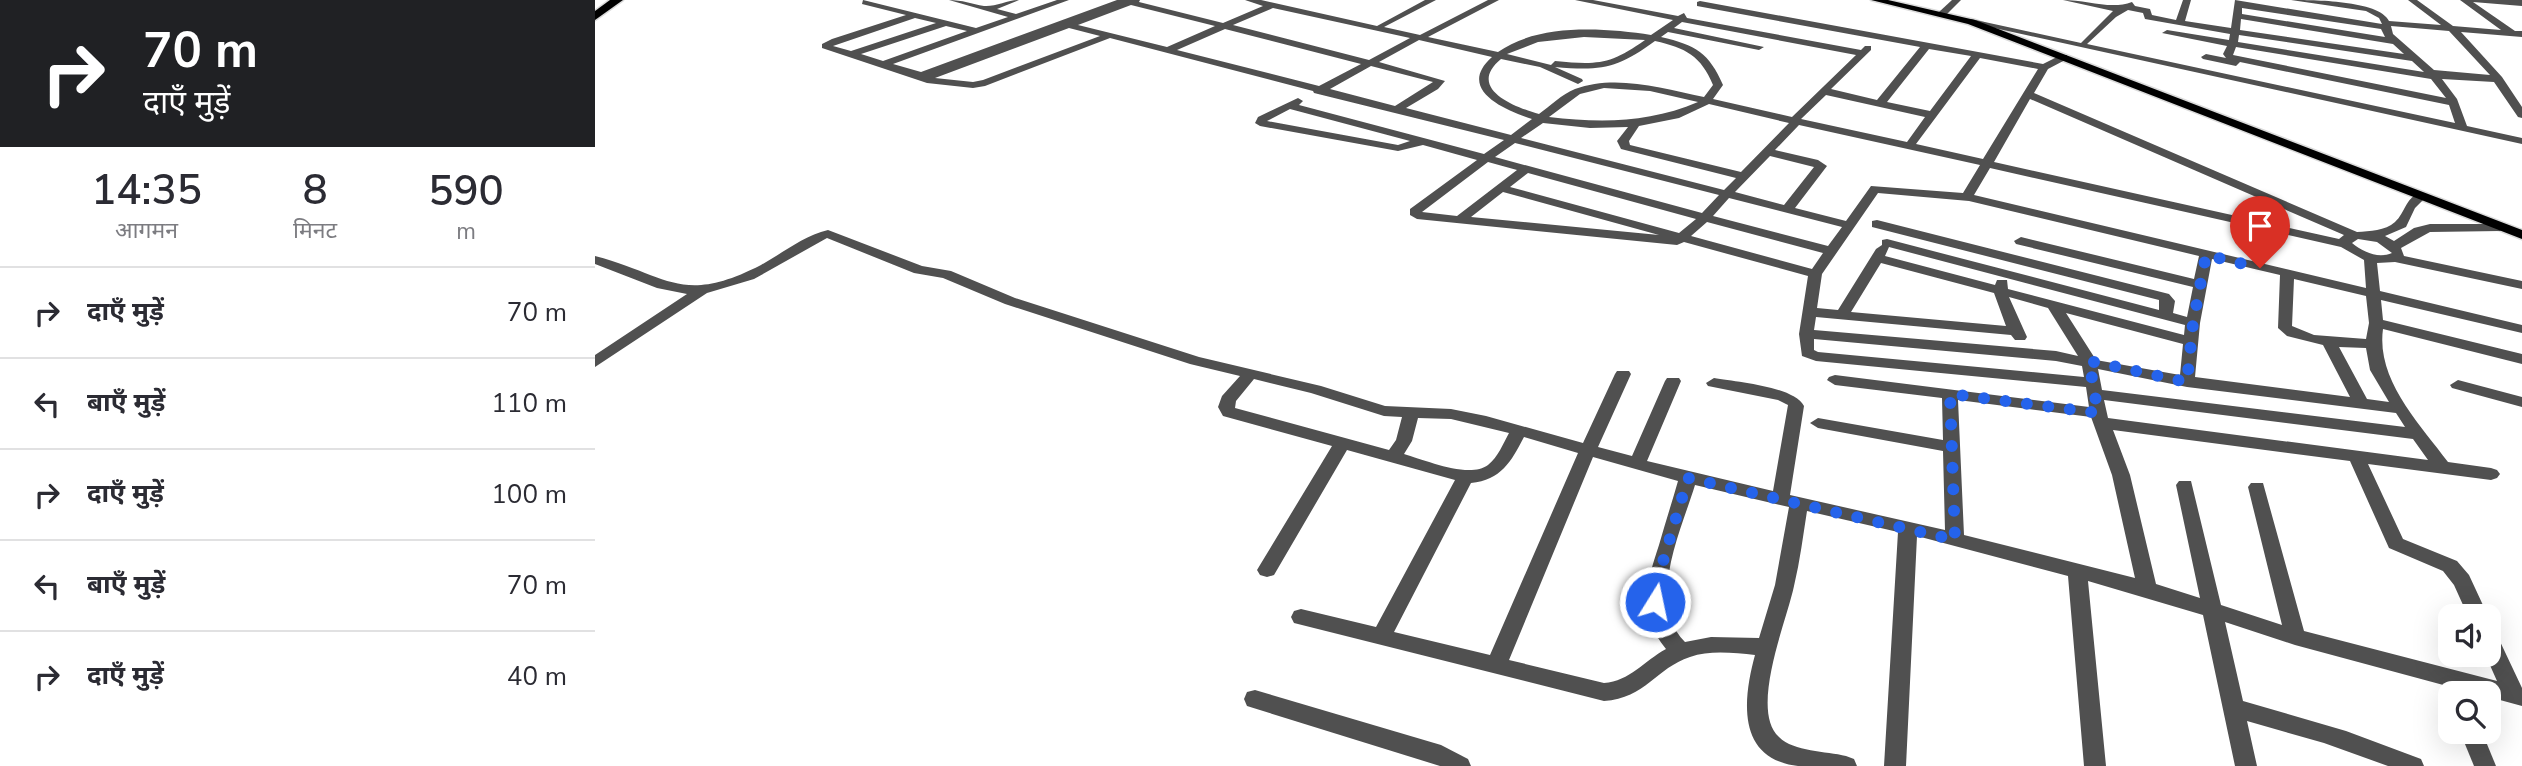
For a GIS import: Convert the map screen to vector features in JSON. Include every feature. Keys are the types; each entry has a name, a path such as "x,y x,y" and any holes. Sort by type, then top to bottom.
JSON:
{"highway":[{"path":"595,4 601,0"},
{"path":"595,16 617,0"}],"main road":[{"path":"1876,0 1971,22 2522,235"}],"street":[{"path":"953,0 1017,17"},
{"path":"988,9 1015,0"},
{"path":"883,64 1065,0"},
{"path":"1249,0 1381,25 1421,36"},
{"path":"1410,0 1429,2"},
{"path":"1421,142 1398,148 1260,123 1262,119 1288,105 1495,0"},
{"path":"1579,0 1863,53"},
{"path":"1942,14 1957,0"},
{"path":"2067,0 2147,11 2151,18 2180,23 2416,59"},
{"path":"2085,42 2122,8 2141,0"},
{"path":"2180,23 2187,0"},
{"path":"2295,0 2368,9"},
{"path":"2358,0 2368,9 2383,16 2396,42 2436,75 2446,89 2461,126"},
{"path":"2412,0 2453,30 2498,79 2522,115"},
{"path":"2464,0 2518,34 2522,41"},
{"path":"2475,0 2522,3"},
{"path":"921,76 1130,1"},
{"path":"921,76 1130,1 1440,80 1434,87 1397,109"},
{"path":"1604,86 1622,82 1625,73 1621,65 1626,58 1702,1 2044,67"},
{"path":"865,2 1013,41"},
{"path":"1381,25 1429,2"},
{"path":"1167,51 1271,3 1554,68 1579,86 1650,88 2350,238 2373,237 2401,224 2421,196"},
{"path":"2238,7 2386,25 2518,34"},
{"path":"2238,7 2228,54 2230,57 2451,102"},
{"path":"2238,7 2396,42"},
{"path":"915,15 825,45 921,76 965,84 985,83 1108,36"},
{"path":"1971,22 2461,126"},
{"path":"851,54 946,23"},
{"path":"1069,25 1848,225"},
{"path":"1666,29 1759,47"},
{"path":"2027,33 2085,42 2234,74 2522,140"},
{"path":"2167,33 2436,75 2498,79"},
{"path":"1574,35 1625,35 1652,39 1690,51 1710,64 1718,82 1710,100 1671,118 1635,124 1588,125 1540,119 1508,107 1492,97 1486,88 1482,74 1501,54 1537,40 1574,35"},
{"path":"1579,86 1540,119 1414,212 1421,216 1665,242 1683,238 1880,37"},
{"path":"1880,103 1926,46"},
{"path":"1501,54 1558,64 1594,66 1625,73 1653,86 1710,100"},
{"path":"1912,142 1977,55"},
{"path":"1969,197 2044,67 2064,57"},
{"path":"2206,57 2240,64 2234,74"},
{"path":"1579,86 1575,74 1626,58"},
{"path":"2283,68 2285,61 2291,60 2446,89"},
{"path":"2319,93 2326,77"},
{"path":"1824,92 1933,115"},
{"path":"2027,94 2350,238 2354,251 2370,257 2395,252 2419,232 2441,227 2500,226"},
{"path":"1288,105 1830,251"},
{"path":"1797,119 1912,142 1987,162"},
{"path":"1635,124 1623,141 1625,147 1744,176"},
{"path":"1767,152 1814,162 1821,166 1787,210"},
{"path":"1459,220 1526,169"},
{"path":"1501,188 1815,274"},
{"path":"2201,285 2131,252 2035,215 1969,197 1878,188 1848,225 1815,274 1808,312 1806,350 1816,356 2095,388 2418,434"},
{"path":"2407,212 2441,227"},
{"path":"2029,353 2006,310 2000,290 2005,274 2035,215"},
{"path":"1877,224 2164,297 2168,301 2165,316"},
{"path":"1842,315 1896,229"},
{"path":"595,260 673,288 704,288 746,277 819,236 828,234 919,270 946,274 1010,301 1110,334 1250,374 1315,388 1384,411 1451,414 1519,430 1587,452 1688,478 1908,527 2147,589 2438,682"},
{"path":"2373,237 2395,252 2522,285"},
{"path":"2021,240 2131,252 2206,255 2522,330"},
{"path":"1887,243 2193,323"},
{"path":"2187,382 2193,323 2206,255"},
{"path":"2370,257 2376,323 2373,344 2378,370 2401,409 2442,467"},
{"path":"1878,258 2192,342"},
{"path":"2287,274 2285,328 2296,336 2373,344"},
{"path":"595,362 704,288"},
{"path":"2053,304 2089,361 2100,418 2123,484 2147,589"},
{"path":"1808,312 2017,331"},
{"path":"2376,323 2522,359"},
{"path":"1806,334 2029,353 2089,361 2187,382 2401,409"},
{"path":"2327,339 2361,403"},
{"path":"1250,374 1228,400 1226,407 1229,412 1465,477 1492,473 1519,430"},
{"path":"1497,663 1623,374"},
{"path":"1835,380 1950,394 2491,474"},
{"path":"1637,465 1673,381"},
{"path":"1714,383 1782,396 1796,406 1781,598 1766,647 1759,684 1758,715 1763,734 1770,744 1785,752 1846,766"},
{"path":"2458,385 2522,402"},
{"path":"1950,394 1955,540"},
{"path":"1393,457 1409,430 1411,413"},
{"path":"1818,423 1952,447"},
{"path":"1267,570 1342,444"},
{"path":"2356,456 2396,544 2451,565 2459,574 2473,604"},
{"path":"1382,636 1465,477"},
{"path":"1681,651 1668,640 1658,624 1655,602 1656,585 1688,478"},
{"path":"2185,485 2246,766"},
{"path":"2257,487 2295,637"},
{"path":"1895,766 1908,527"},
{"path":"2077,571 2095,766"},
{"path":"1301,617 1497,663 1604,692 1618,692 1632,687 1661,662 1681,651 1724,645 1766,647"},
{"path":"2501,663 2518,696"},
{"path":"1255,699 1441,755 1460,766"},
{"path":"2233,708 2339,736 2413,766"},
{"path":"2476,744 2485,766"}],"route":[{"path":"1655,602 1656,585 1688,478 1955,540 1950,394 2098,413 2089,361 2187,382 2193,323 2206,255 2260,268"}]}
